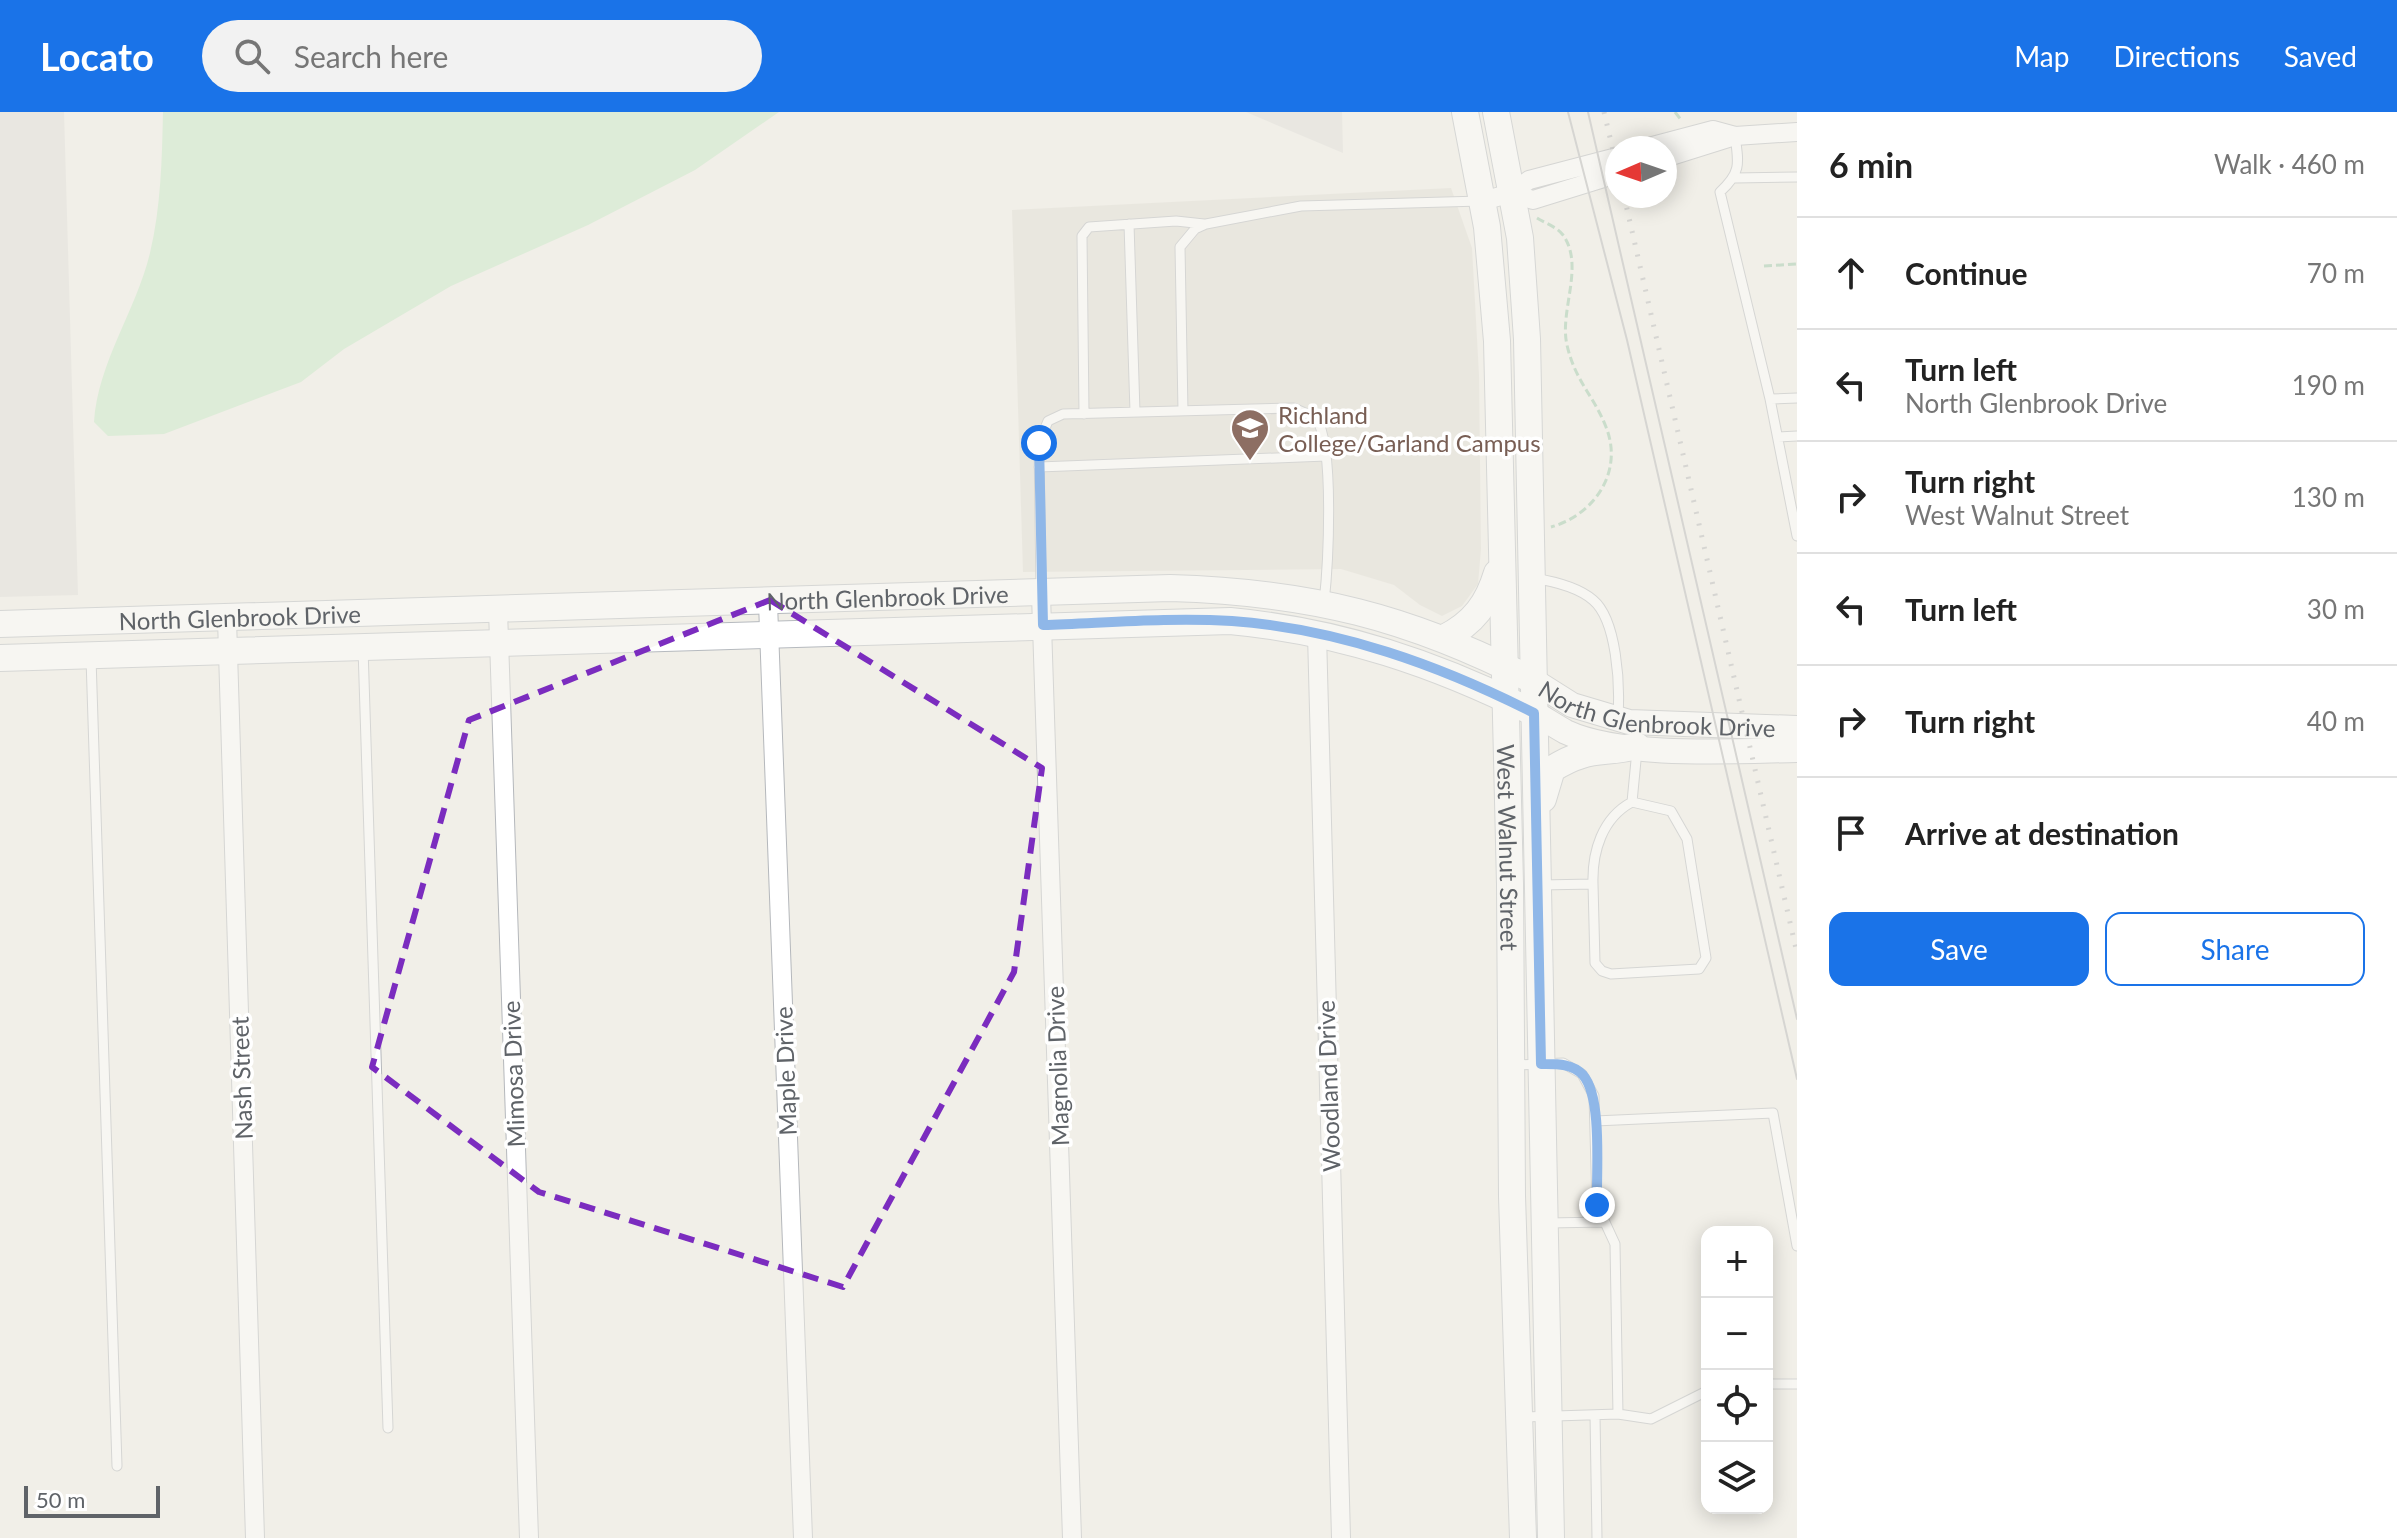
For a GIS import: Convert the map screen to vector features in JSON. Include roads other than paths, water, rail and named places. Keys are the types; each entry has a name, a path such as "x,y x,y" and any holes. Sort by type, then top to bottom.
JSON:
{"main road":[{"name":"West Walnut Street","path":"1465,112 1483,201 1495,302 1505,698 1509,1066 1523,1538"},
{"name":"West Walnut Street","path":"1496,112 1521,250 1527,339 1551,1538"},
{"path":"1444,638 1465,626 1485,605 1502,558"},
{"name":"North Glenbrook Drive","path":"0,624 1041,595 1170,588 1223,590 1324,603 1381,616 1444,638 1534,681"},
{"name":"North Glenbrook Drive","path":"0,658 769,632 1230,621 1317,634 1388,651 1505,698 1534,713"},
{"path":"1538,886 1542,875 1543,792 1552,769 1583,753 1637,746"}],"street":[{"path":"1677,140 1713,130 1735,136"},
{"path":"1677,154 1735,136 1797,132"},
{"path":"1483,201 1511,193 1529,180 1605,160"},
{"path":"1511,193 1533,200 1605,178"},
{"name":"Magnolia Drive","path":"1041,595 1072,1538"},
{"name":"Maple Drive","path":"768,603 803,1538"},
{"name":"Mimosa Drive","path":"498,610 529,1538"},
{"name":"Nash Street","path":"227,619 255,1538"},
{"name":"Woodland Drive","path":"1317,634 1341,1538"},
{"name":"North Glenbrook Drive","path":"1534,681 1572,705 1618,719 1683,726 1797,728"},
{"name":"North Glenbrook Drive","path":"1534,713 1567,732 1598,742 1637,746 1797,750"}],"lane":[{"path":"1735,136 1738,153 1735,178 1720,192 1792,493 1797,536"},
{"path":"1735,178 1797,177"},
{"path":"1183,411 1180,247 1195,229 1206,224 1301,206 1483,201"},
{"path":"1084,414 1082,236 1089,227 1176,221 1206,224"},
{"path":"1129,224 1135,412"},
{"path":"1770,399 1797,398"},
{"path":"1041,595 1039,467 1043,427 1055,417 1294,408 1306,411 1323,428 1327,572 1324,603"},
{"path":"1778,437 1797,436"},
{"path":"1039,467 1326,456"},
{"path":"1531,578 1585,594 1603,613 1617,666 1618,719"},
{"path":"363,648 388,1428"},
{"path":"90,655 117,1466"},
{"path":"1632,802 1637,746"},
{"path":"1632,802 1671,811 1687,839 1706,958 1699,969 1611,974 1602,971 1595,963 1593,884 1592,856 1615,811 1632,802"},
{"path":"1538,886 1593,884"},
{"path":"1509,1066 1563,1063 1582,1074 1594,1096 1597,1205 1615,1244 1618,1414"},
{"path":"1595,1121 1773,1113 1797,1246"},
{"path":"1545,1223 1605,1222"},
{"path":"1773,1384 1797,1384"},
{"path":"1519,1417 1618,1414 1651,1419 1701,1394"},
{"path":"1595,1415 1597,1538"}],"tram line":[{"path":"1568,112 1627,340 1797,1079"},
{"path":"1588,112 1797,1019"}],"railway":[{"path":"1604,112 1610,136"},
{"path":"1627,208 1797,953"}],"place":[{"name":"Richland College/Garland Campus","path":"1250,462"}]}
